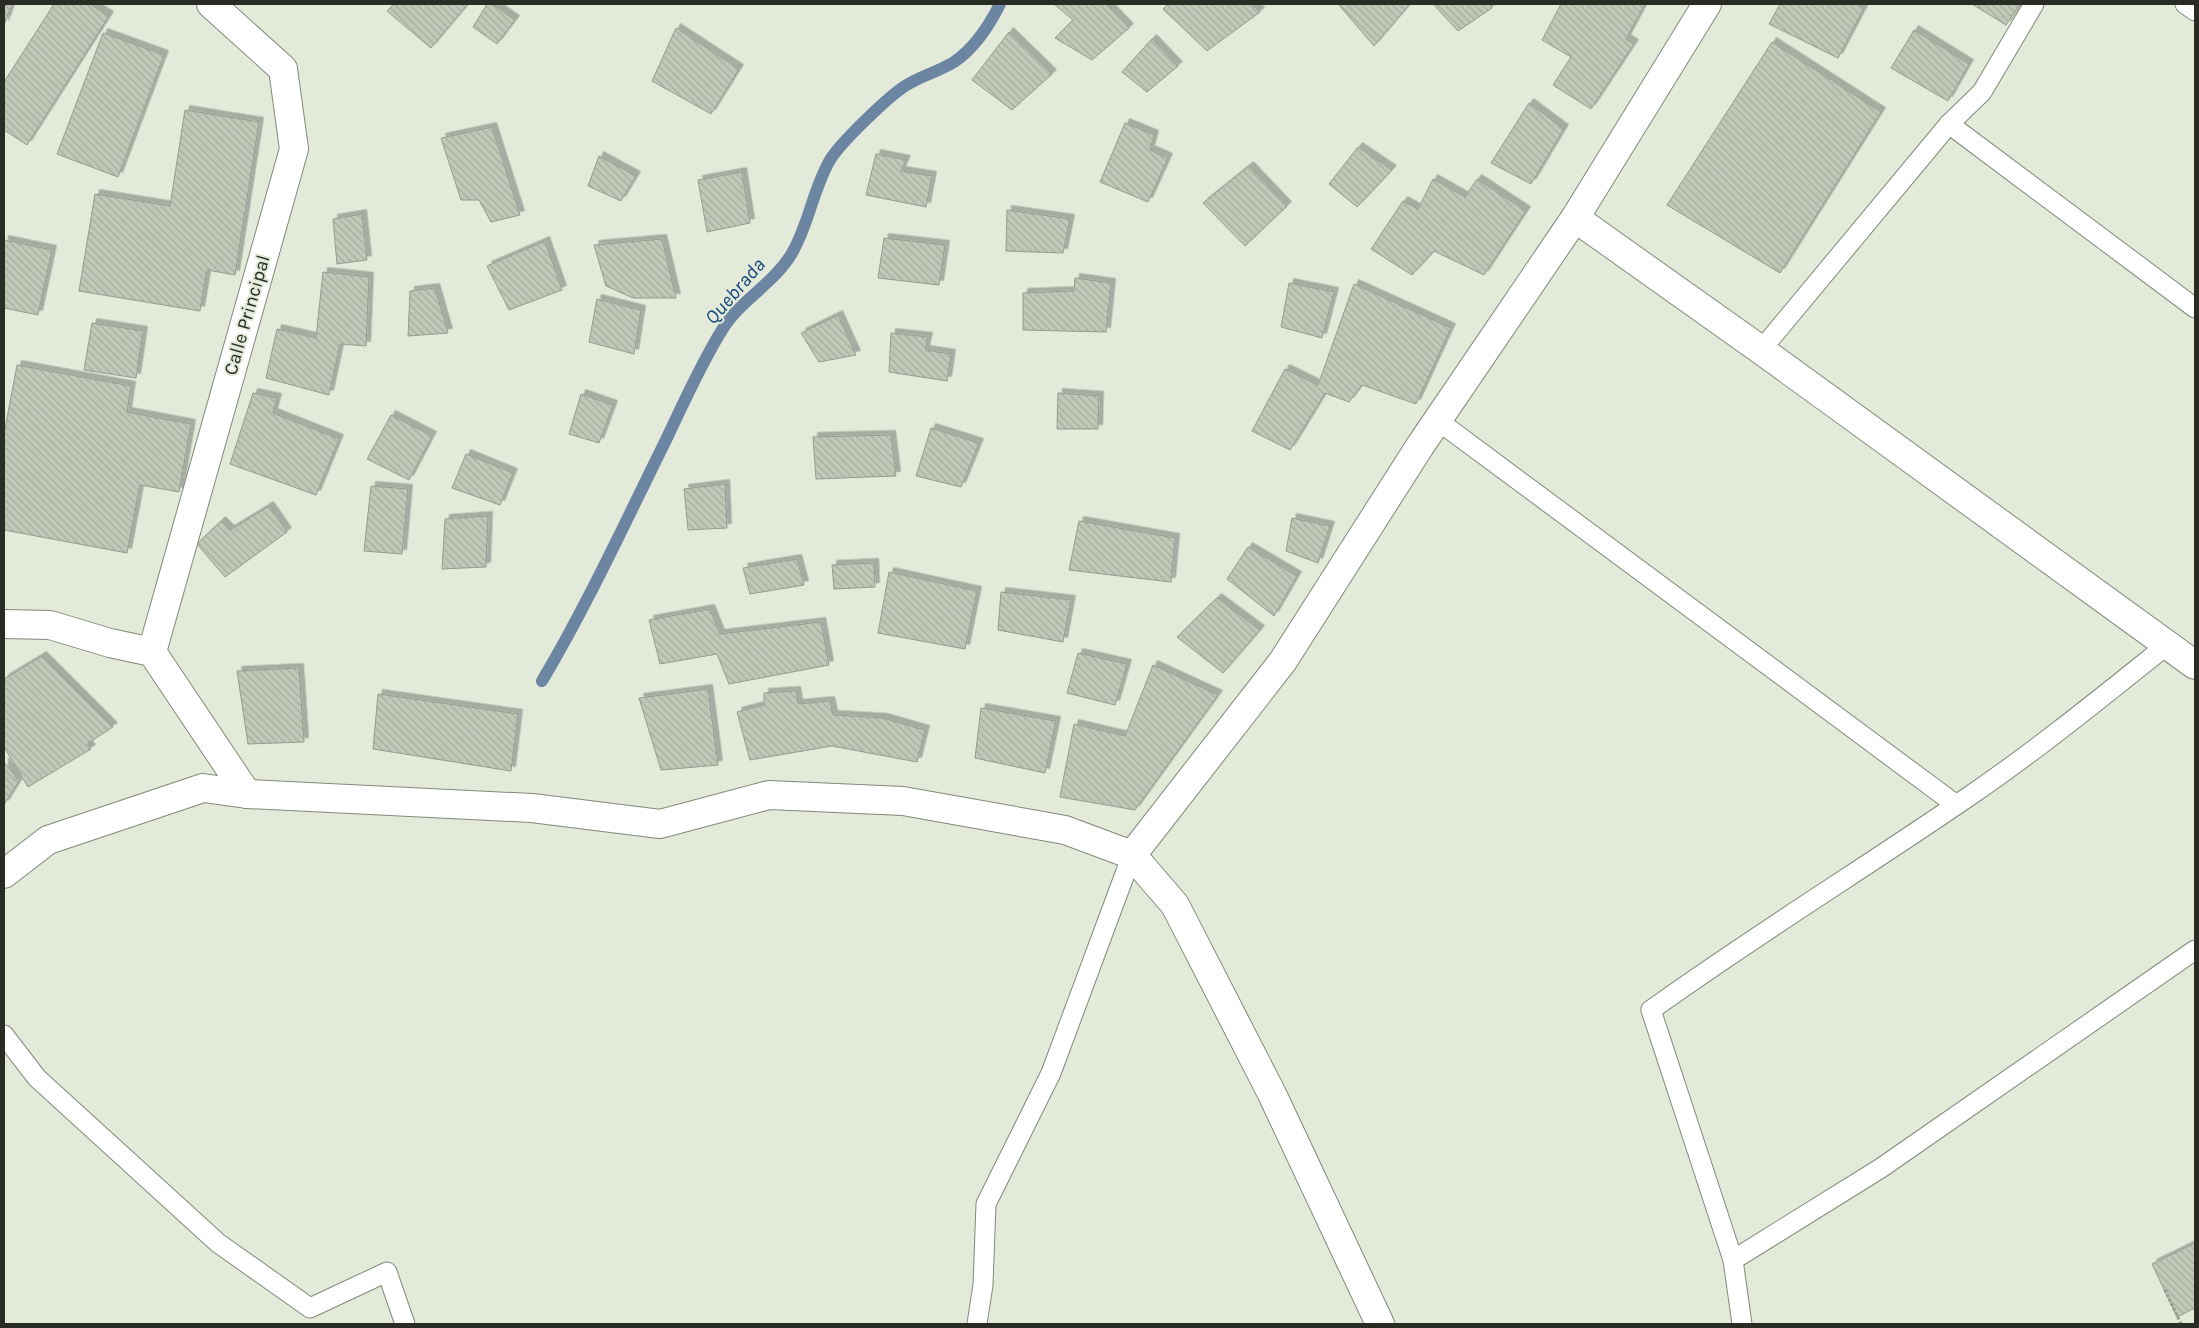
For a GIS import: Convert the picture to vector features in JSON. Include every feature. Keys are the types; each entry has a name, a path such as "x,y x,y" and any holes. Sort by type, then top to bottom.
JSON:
{"street":[{"name":"Calle Principal","path":"152,652 294,149 283,69 211,4"},
{"path":"1132,855 1283,661 1437,420 1574,218 1707,4"},
{"path":"1574,218 1761,350 2195,666"},
{"path":"4,624 50,624 110,643 152,652 247,794"},
{"path":"4,874 48,840 203,788 247,794 532,808 660,824 769,795 903,801 1065,830 1132,855 1175,905 1272,1094 1380,1324"}],"lane":[{"path":"1761,350 1949,124 1982,92 2034,4"},
{"path":"2185,4 2195,11"},
{"path":"1949,124 2195,308"},
{"path":"1437,420 1955,804"},
{"path":"1742,1324 1734,1260 1650,1010 1734,950 1955,804 2069,723 2167,645"},
{"path":"977,1324 982,1285 986,1204 1051,1073 1132,855"},
{"path":"1734,1260 1881,1168 2195,950"},
{"path":"4,1035 36,1078 218,1243 310,1308 387,1272 405,1324"}],"path":[{"path":"2165,1290 2181,1324"}],"building":[{"path":"4,4 12,4 4,25"},
{"path":"54,4 90,4 109,16 27,145 4,130 4,82"},
{"path":"394,4 468,4 431,48 387,11"},
{"path":"487,4 492,4 515,20 497,44 473,27"},
{"path":"1054,4 1106,4 1129,28 1092,60 1055,38 1073,20"},
{"path":"1168,4 1252,4 1260,12 1207,51 1163,9"},
{"path":"1338,4 1410,4 1374,46"},
{"path":"1433,4 1491,4 1492,8 1458,31"},
{"path":"1561,4 1645,4 1626,39 1634,44 1591,109 1553,85 1571,57 1542,40"},
{"path":"1780,4 1857,4 1864,8 1838,58 1769,24"},
{"path":"1972,4 2020,4 2006,25"},
{"path":"676,28 739,69 711,114 652,81"},
{"path":"1914,30 1969,64 1948,101 1891,68"},
{"path":"1009,32 1052,74 1012,110 972,80"},
{"path":"103,33 164,55 118,177 57,154"},
{"path":"1152,39 1178,66 1147,92 1122,72"},
{"path":"1772,42 1881,112 1780,273 1667,205"},
{"path":"1529,103 1564,129 1531,184 1491,163"},
{"path":"185,110 259,122 235,275 207,270 200,311 79,291 95,194 170,206"},
{"path":"1125,123 1154,135 1150,150 1168,158 1148,202 1100,182"},
{"path":"492,127 520,215 491,222 479,200 461,200 441,138"},
{"path":"1358,147 1392,170 1357,207 1329,184"},
{"path":"876,154 906,160 901,171 932,176 926,207 866,195"},
{"path":"599,156 636,176 621,201 588,186"},
{"path":"1249,166 1287,206 1245,246 1203,203"},
{"path":"742,172 750,223 707,232 698,180"},
{"path":"1433,179 1465,197 1477,179 1526,211 1484,275 1434,251 1412,275 1371,249 1403,201 1418,209"},
{"path":"1007,210 1070,219 1063,253 1006,251"},
{"path":"362,214 367,260 337,264 333,219"},
{"path":"884,238 945,245 939,285 878,278"},
{"path":"662,239 676,298 633,298 606,286 594,245"},
{"path":"4,240 52,250 38,315 4,308"},
{"path":"545,241 562,290 509,310 487,266"},
{"path":"323,272 369,277 366,346 340,344 329,395 266,378 277,329 316,338"},
{"path":"1075,278 1111,283 1106,332 1023,330 1023,293 1074,291"},
{"path":"1289,283 1334,292 1322,338 1281,327"},
{"path":"1354,284 1451,328 1416,404 1362,385 1349,402 1325,393 1290,450 1252,431 1285,369 1318,385"},
{"path":"435,288 448,333 408,336 410,291"},
{"path":"597,299 641,310 634,354 589,342"},
{"path":"838,315 856,355 819,362 801,333"},
{"path":"92,323 143,331 136,378 84,370"},
{"path":"891,333 928,337 925,350 951,354 947,381 889,372"},
{"path":"17,365 131,386 127,412 191,424 179,492 140,485 127,553 4,530 4,434"},
{"path":"253,393 277,398 273,413 339,439 316,495 230,464"},
{"path":"1058,393 1099,396 1098,429 1057,429"},
{"path":"581,394 613,405 599,443 569,434"},
{"path":"391,415 432,436 409,480 367,459"},
{"path":"931,428 979,443 961,487 916,476"},
{"path":"891,435 896,476 816,479 813,437"},
{"path":"466,454 513,473 500,505 452,488"},
{"path":"725,484 727,528 688,530 684,489"},
{"path":"371,486 408,489 402,554 364,551"},
{"path":"269,506 287,532 225,577 197,544 221,521 230,530"},
{"path":"488,516 486,567 442,569 445,519"},
{"path":"1292,518 1330,526 1318,563 1286,551"},
{"path":"1079,521 1175,538 1171,582 1069,570"},
{"path":"1248,547 1297,576 1274,616 1227,579"},
{"path":"797,559 804,585 750,594 743,568"},
{"path":"874,563 875,587 834,589 832,565"},
{"path":"889,572 977,591 965,649 878,633"},
{"path":"1001,592 1071,600 1063,642 998,630"},
{"path":"1217,598 1260,630 1223,673 1177,637"},
{"path":"710,609 720,634 821,622 829,665 729,684 717,654 660,664 649,620"},
{"path":"1078,653 1127,664 1115,705 1067,693"},
{"path":"42,656 113,727 87,744 91,749 28,787 4,747 4,679"},
{"path":"1153,665 1218,695 1135,810 1060,797 1074,724 1125,736"},
{"path":"299,668 304,742 248,744 237,671"},
{"path":"708,689 718,765 661,770 639,698"},
{"path":"796,691 798,704 830,701 833,715 883,718 925,730 917,762 832,746 750,760 737,712 764,705 764,693"},
{"path":"378,694 518,714 511,771 373,749"},
{"path":"981,708 1056,721 1045,773 975,758"},
{"path":"4,762 19,781 4,805"},
{"path":"2195,1243 2195,1308 2177,1317 2152,1264"}],"waterway":[{"name":"Quebrada","path":"542,681 605,565 706,358 729,319 776,274 792,253 803,230 824,171 835,152 876,110 897,92 911,83 942,69 969,50 986,28 1000,4"}]}
